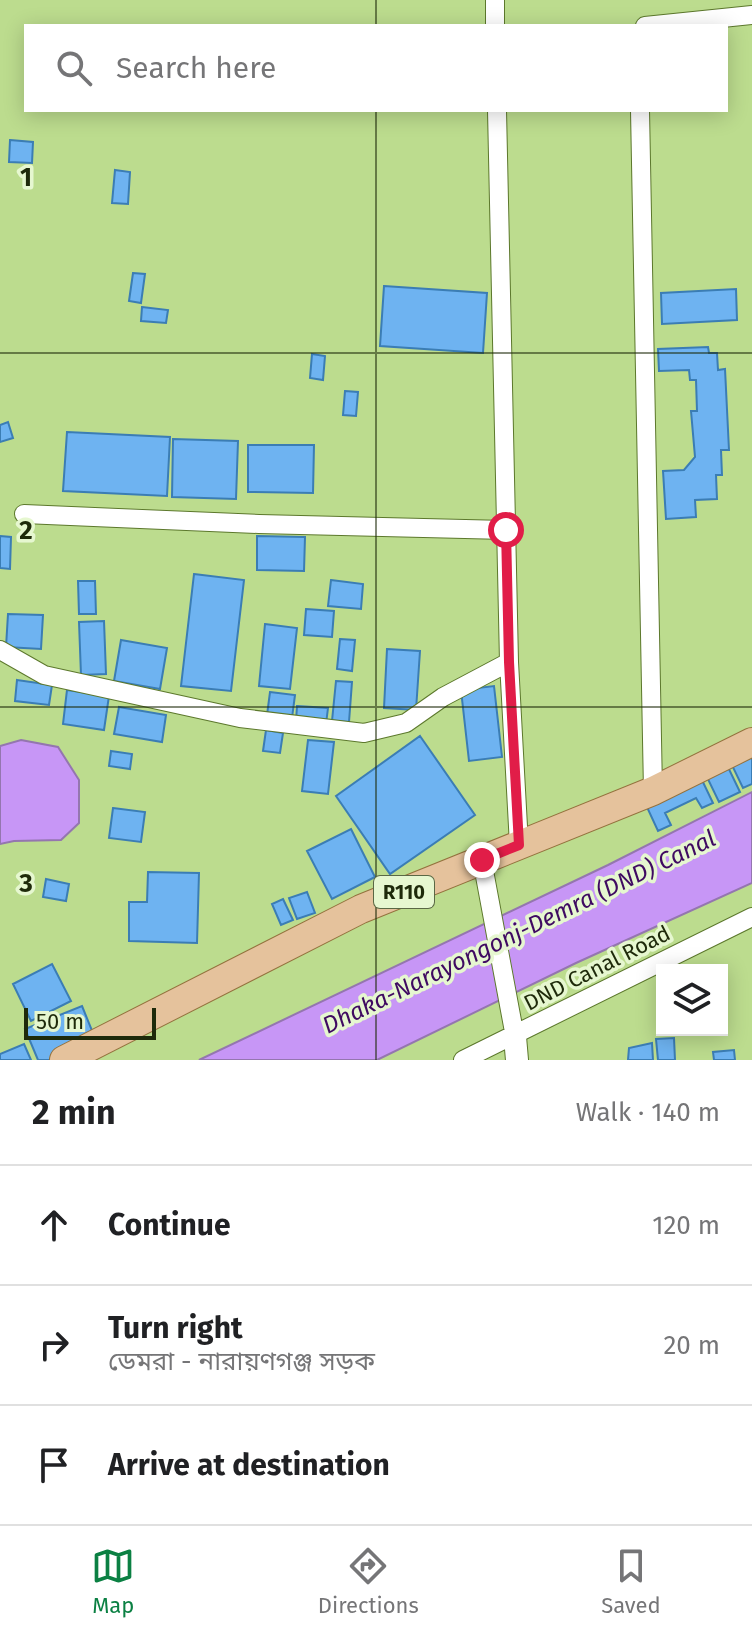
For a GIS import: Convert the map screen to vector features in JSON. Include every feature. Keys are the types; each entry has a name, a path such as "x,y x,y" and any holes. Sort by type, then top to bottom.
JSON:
{"main road":[{"name":"R110","path":"64,1060 361,909 653,791 752,742"}],"street":[{"path":"495,0 495,24"},
{"path":"664,24 752,15"},
{"path":"497,112 509,662 519,845"},
{"path":"640,112 653,791"},
{"path":"24,514 506,530"},
{"path":"0,650 44,675 240,718 364,733 406,723 443,697 509,662"},
{"path":"482,860 517,1060"},
{"name":"DND Canal Road","path":"463,1060 515,1037 752,917"}],"water":[{"path":"21,740 58,747 79,780 79,823 61,840 0,844 0,746"},
{"name":"Dhaka-Narayongonj-Demra (DND) Canal","path":"752,792 752,883 576,963 377,1060 199,1060 608,865"}],"building":[{"path":"10,140 33,142 32,163 9,162"},
{"path":"115,170 130,172 128,204 112,203"},
{"path":"133,273 145,274 141,303 129,301"},
{"path":"384,286 487,293 483,353 380,346"},
{"path":"736,289 737,320 662,324 661,293"},
{"path":"142,307 168,310 166,323 141,321"},
{"path":"708,347 709,353 717,353 718,370 725,369 729,450 721,450 722,475 716,475 717,499 695,500 696,517 666,519 663,471 684,470 695,457 691,411 697,411 696,380 690,380 689,370 659,371 658,349"},
{"path":"312,354 325,356 323,380 310,378"},
{"path":"345,391 358,392 356,416 343,415"},
{"path":"8,422 13,438 0,442 0,425"},
{"path":"67,432 170,437 167,496 63,491"},
{"path":"173,439 238,441 236,499 172,497"},
{"path":"248,445 314,445 313,493 248,492"},
{"path":"0,536 11,537 10,569 0,568"},
{"path":"257,536 305,537 304,571 257,570"},
{"path":"194,574 244,580 231,691 181,686"},
{"path":"331,580 363,584 361,609 328,606"},
{"path":"78,581 95,581 96,614 79,614"},
{"path":"306,609 334,611 332,637 304,635"},
{"path":"8,614 43,615 41,649 6,647"},
{"path":"104,621 106,674 81,675 79,622"},
{"path":"265,624 297,628 290,689 259,686"},
{"path":"340,639 355,640 352,671 337,669"},
{"path":"121,640 167,648 160,689 114,681"},
{"path":"387,649 420,651 416,710 384,708"},
{"path":"17,680 52,685 49,705 15,701"},
{"path":"336,681 352,682 349,722 332,721"},
{"path":"494,686 502,757 469,761 461,690"},
{"path":"67,690 109,696 104,730 63,724"},
{"path":"270,692 295,695 292,718 267,715"},
{"path":"297,706 328,708 326,724 296,721"},
{"path":"119,707 166,715 162,742 114,734"},
{"path":"266,730 283,733 280,753 263,751"},
{"path":"420,736 475,815 390,874 336,796"},
{"path":"308,740 334,742 328,794 302,791"},
{"path":"111,751 132,754 130,769 109,766"},
{"path":"752,751 752,784 743,788 730,761"},
{"path":"726,763 740,792 719,802 705,773"},
{"path":"701,778 713,803 702,808 696,798 665,813 671,825 658,831 646,805"},
{"path":"113,808 145,812 141,842 109,838"},
{"path":"351,829 375,877 332,899 307,851"},
{"path":"148,872 199,873 197,943 129,941 129,902 147,902"},
{"path":"46,879 69,884 66,901 43,897"},
{"path":"307,892 315,913 297,919 289,898"},
{"path":"283,899 293,920 281,925 272,904"},
{"path":"52,964 71,1001 31,1021 13,984"},
{"path":"82,1006 97,1043 55,1060 38,1060 25,1029"},
{"path":"674,1038 675,1060 658,1060 656,1039"},
{"path":"652,1043 653,1060 628,1060 629,1048"},
{"path":"24,1044 31,1060 0,1060 0,1054"},
{"path":"734,1050 735,1060 714,1060 713,1052"}],"route":[{"path":"482,860 519,845 509,662 506,530"}]}
